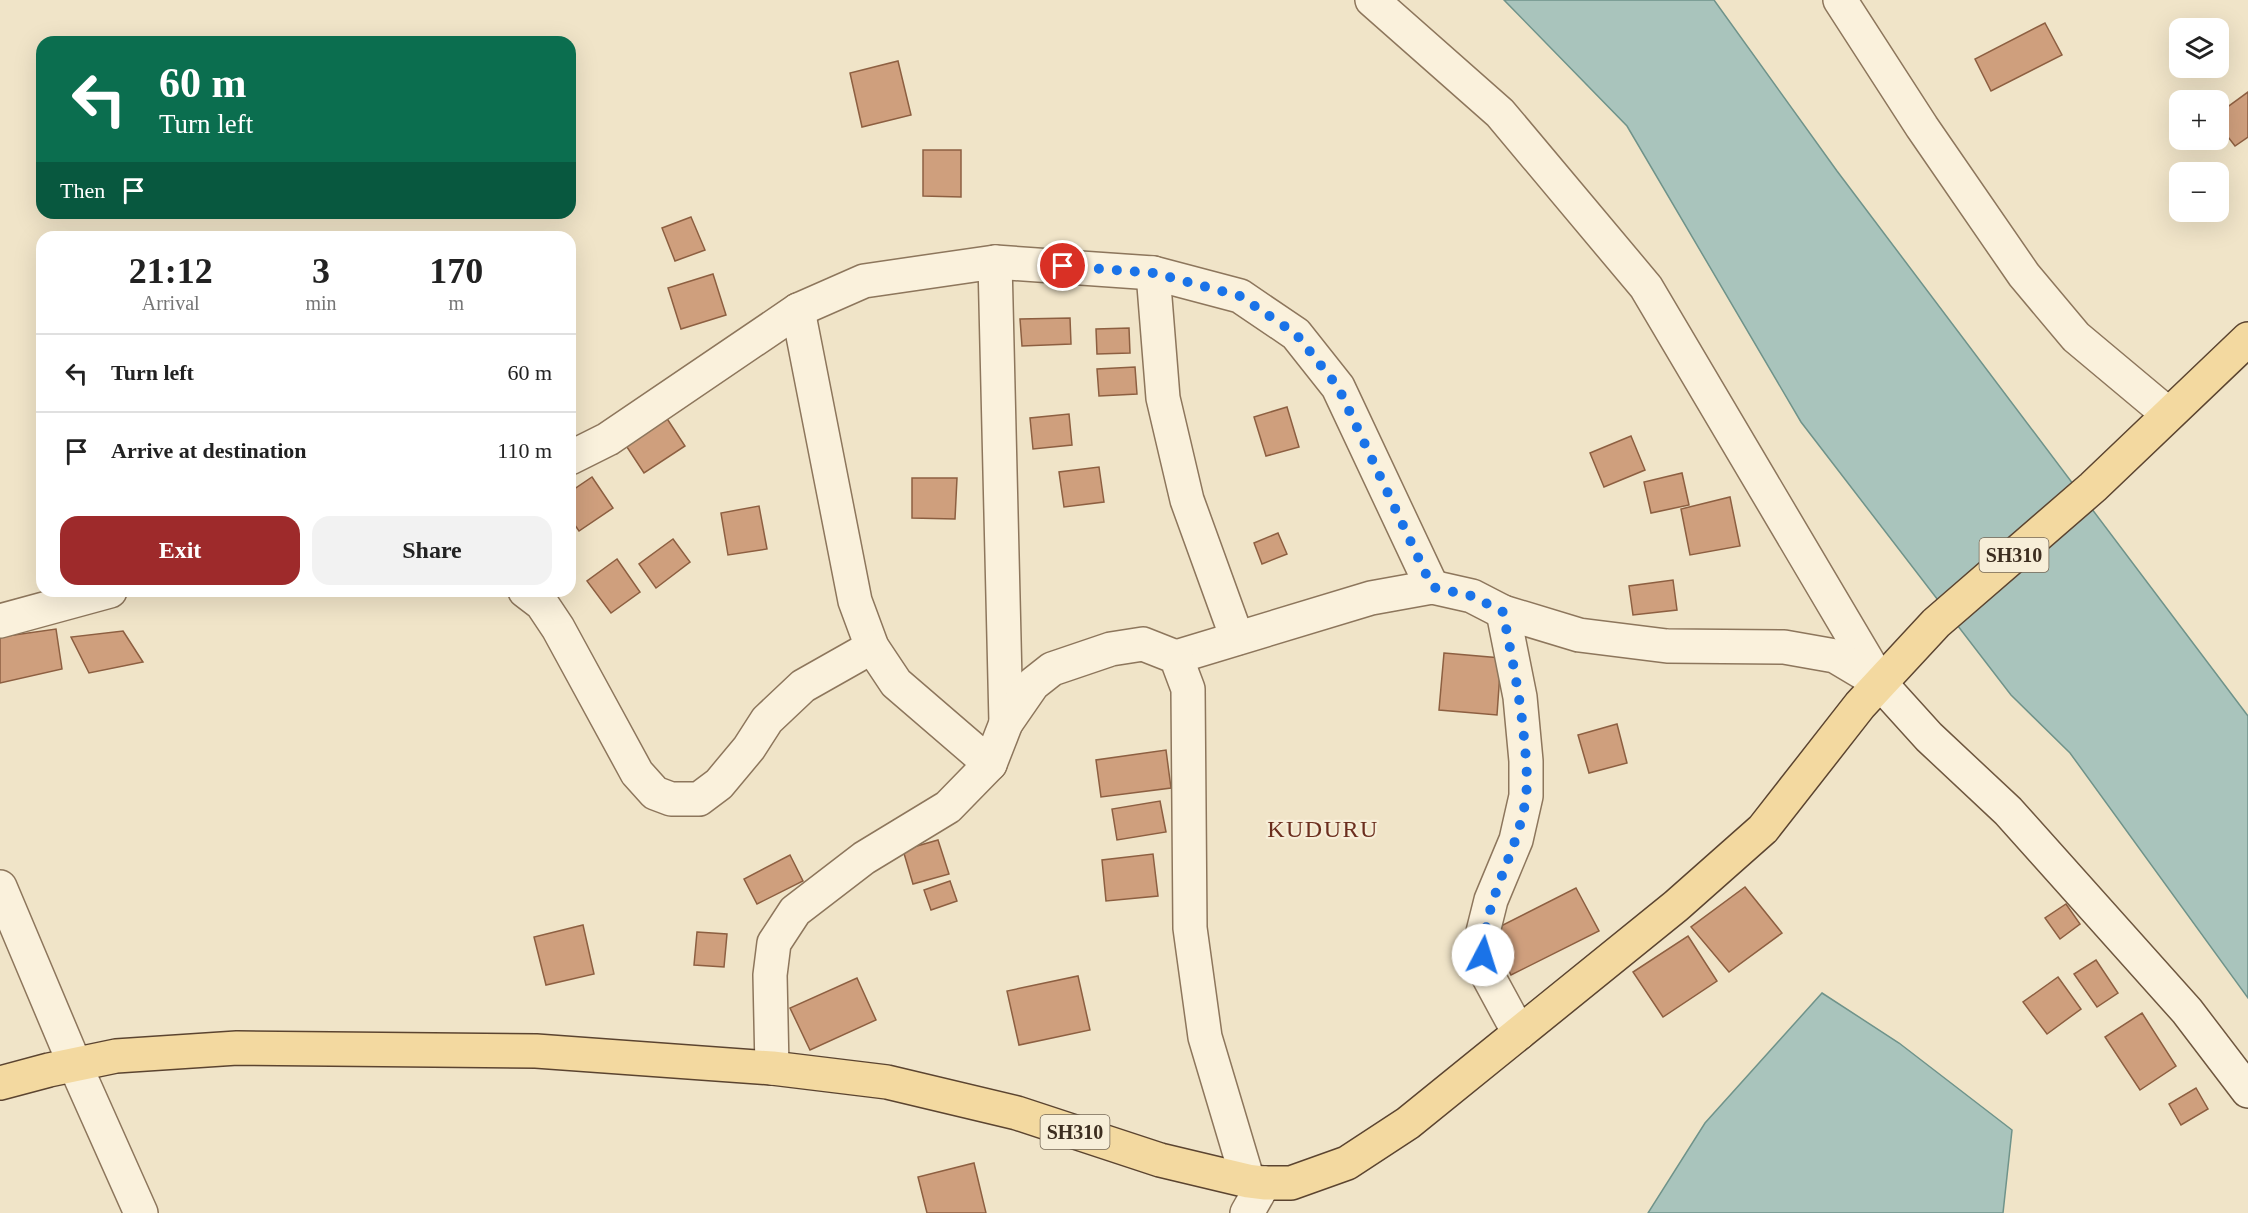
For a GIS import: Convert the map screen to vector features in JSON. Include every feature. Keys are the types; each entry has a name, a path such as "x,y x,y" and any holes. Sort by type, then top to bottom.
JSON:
{"main road":[{"name":"SH310","path":"0,1083 116,1056 237,1048 536,1051 772,1068 887,1082 1017,1113 1160,1160 1256,1182 1291,1183 1347,1163 1408,1123 1676,906 1762,829 1860,705 1936,623 2093,487 2248,339"}],"street":[{"path":"1372,0 1500,113 1646,287 1881,684 1929,737 2008,810 2187,1011 2248,1091"},
{"path":"1840,0 1922,127 2024,275 2076,337 2168,414"},
{"path":"995,262 1006,723"},
{"path":"576,455 608,439 798,310 864,281 995,262 1154,273 1240,296 1296,334 1338,387 1432,587"},
{"path":"1154,273 1164,398 1169,421 1187,500 1237,638"},
{"path":"798,310 855,601 872,647 896,683 990,764"},
{"path":"772,1068 770,975 774,943 795,911 864,858 948,807 990,764 1006,723 1033,684 1052,669 1111,649 1143,644 1176,657 1371,598 1432,587 1472,596 1503,612 1578,635 1667,646 1784,647 1835,656 1881,684"},
{"path":"0,621 88,597"},
{"path":"533,597 542,604 558,628 637,773 655,793 671,799 699,799 719,784 749,748 768,720 803,686 872,647"},
{"path":"1503,612 1520,697 1526,761 1526,796 1516,840 1491,900 1483,932 1483,955 1487,974 1519,1033"},
{"path":"1176,657 1188,689 1190,928 1205,1037 1256,1182 1247,1213"},
{"path":"0,887 75,1065 141,1213"}],"water":[{"path":"1504,0 1714,0 1837,171 2248,716 2248,998 2070,753 2011,695 1801,422 1627,126"},
{"path":"1822,993 1899,1043 2012,1130 2003,1213 1648,1213 1705,1123"}],"building":[{"path":"2045,23 2062,55 1991,91 1975,59"},
{"path":"898,61 911,115 862,127 850,73"},
{"path":"2248,92 2248,137 2235,146 2229,138 2229,106"},
{"path":"923,150 961,150 961,197 923,196"},
{"path":"691,217 705,250 675,261 662,228"},
{"path":"713,274 726,315 681,329 668,288"},
{"path":"1070,318 1071,344 1022,346 1020,319"},
{"path":"1129,328 1130,353 1097,354 1096,329"},
{"path":"1135,367 1137,394 1099,396 1097,369"},
{"path":"1287,407 1299,447 1266,456 1254,417"},
{"path":"664,414 685,446 644,473 623,441"},
{"path":"1069,414 1072,445 1033,449 1030,418"},
{"path":"1631,436 1645,470 1604,487 1590,453"},
{"path":"1099,467 1104,502 1064,507 1059,472"},
{"path":"1682,473 1689,505 1651,513 1644,482"},
{"path":"592,477 613,508 579,531 576,527 576,488"},
{"path":"912,478 957,478 955,519 912,518"},
{"path":"1730,497 1740,546 1690,555 1681,509"},
{"path":"759,506 767,549 728,555 721,513"},
{"path":"1278,533 1287,554 1262,564 1254,543"},
{"path":"673,539 690,562 656,588 639,564"},
{"path":"617,559 640,592 611,613 587,581"},
{"path":"1673,580 1677,610 1633,615 1629,586"},
{"path":"56,629 62,669 0,683 0,637"},
{"path":"123,631 143,662 89,673 71,637"},
{"path":"1444,653 1501,658 1497,715 1439,710"},
{"path":"1617,724 1627,763 1589,773 1578,735"},
{"path":"1166,750 1171,788 1101,797 1096,760"},
{"path":"1160,801 1166,832 1117,840 1112,809"},
{"path":"938,840 949,874 913,884 903,850"},
{"path":"1153,854 1158,896 1106,901 1102,860"},
{"path":"790,855 803,881 757,904 744,879"},
{"path":"950,881 957,901 931,910 924,890"},
{"path":"1745,887 1782,933 1729,972 1691,927"},
{"path":"1576,888 1599,931 1511,975 1489,932"},
{"path":"2066,904 2080,924 2060,939 2045,918"},
{"path":"583,925 594,974 546,985 534,937"},
{"path":"697,932 727,934 724,967 694,965"},
{"path":"1688,936 1717,981 1663,1017 1633,972"},
{"path":"2096,960 2118,993 2097,1007 2074,974"},
{"path":"1078,976 1090,1030 1019,1045 1007,991"},
{"path":"2058,977 2081,1009 2047,1034 2023,1002"},
{"path":"857,978 876,1020 810,1050 790,1008"},
{"path":"2142,1013 2176,1066 2140,1090 2105,1037"},
{"path":"2196,1088 2208,1109 2181,1125 2169,1104"},
{"path":"974,1163 986,1213 927,1213 918,1177"}],"district":[{"name":"KUDURU","path":"1323,829"}],"route":[{"path":"1063,266 1154,273 1240,296 1296,334 1338,387 1432,587 1472,596 1503,612 1520,697 1526,761 1526,796 1516,840 1491,900 1483,932 1483,955"}]}
